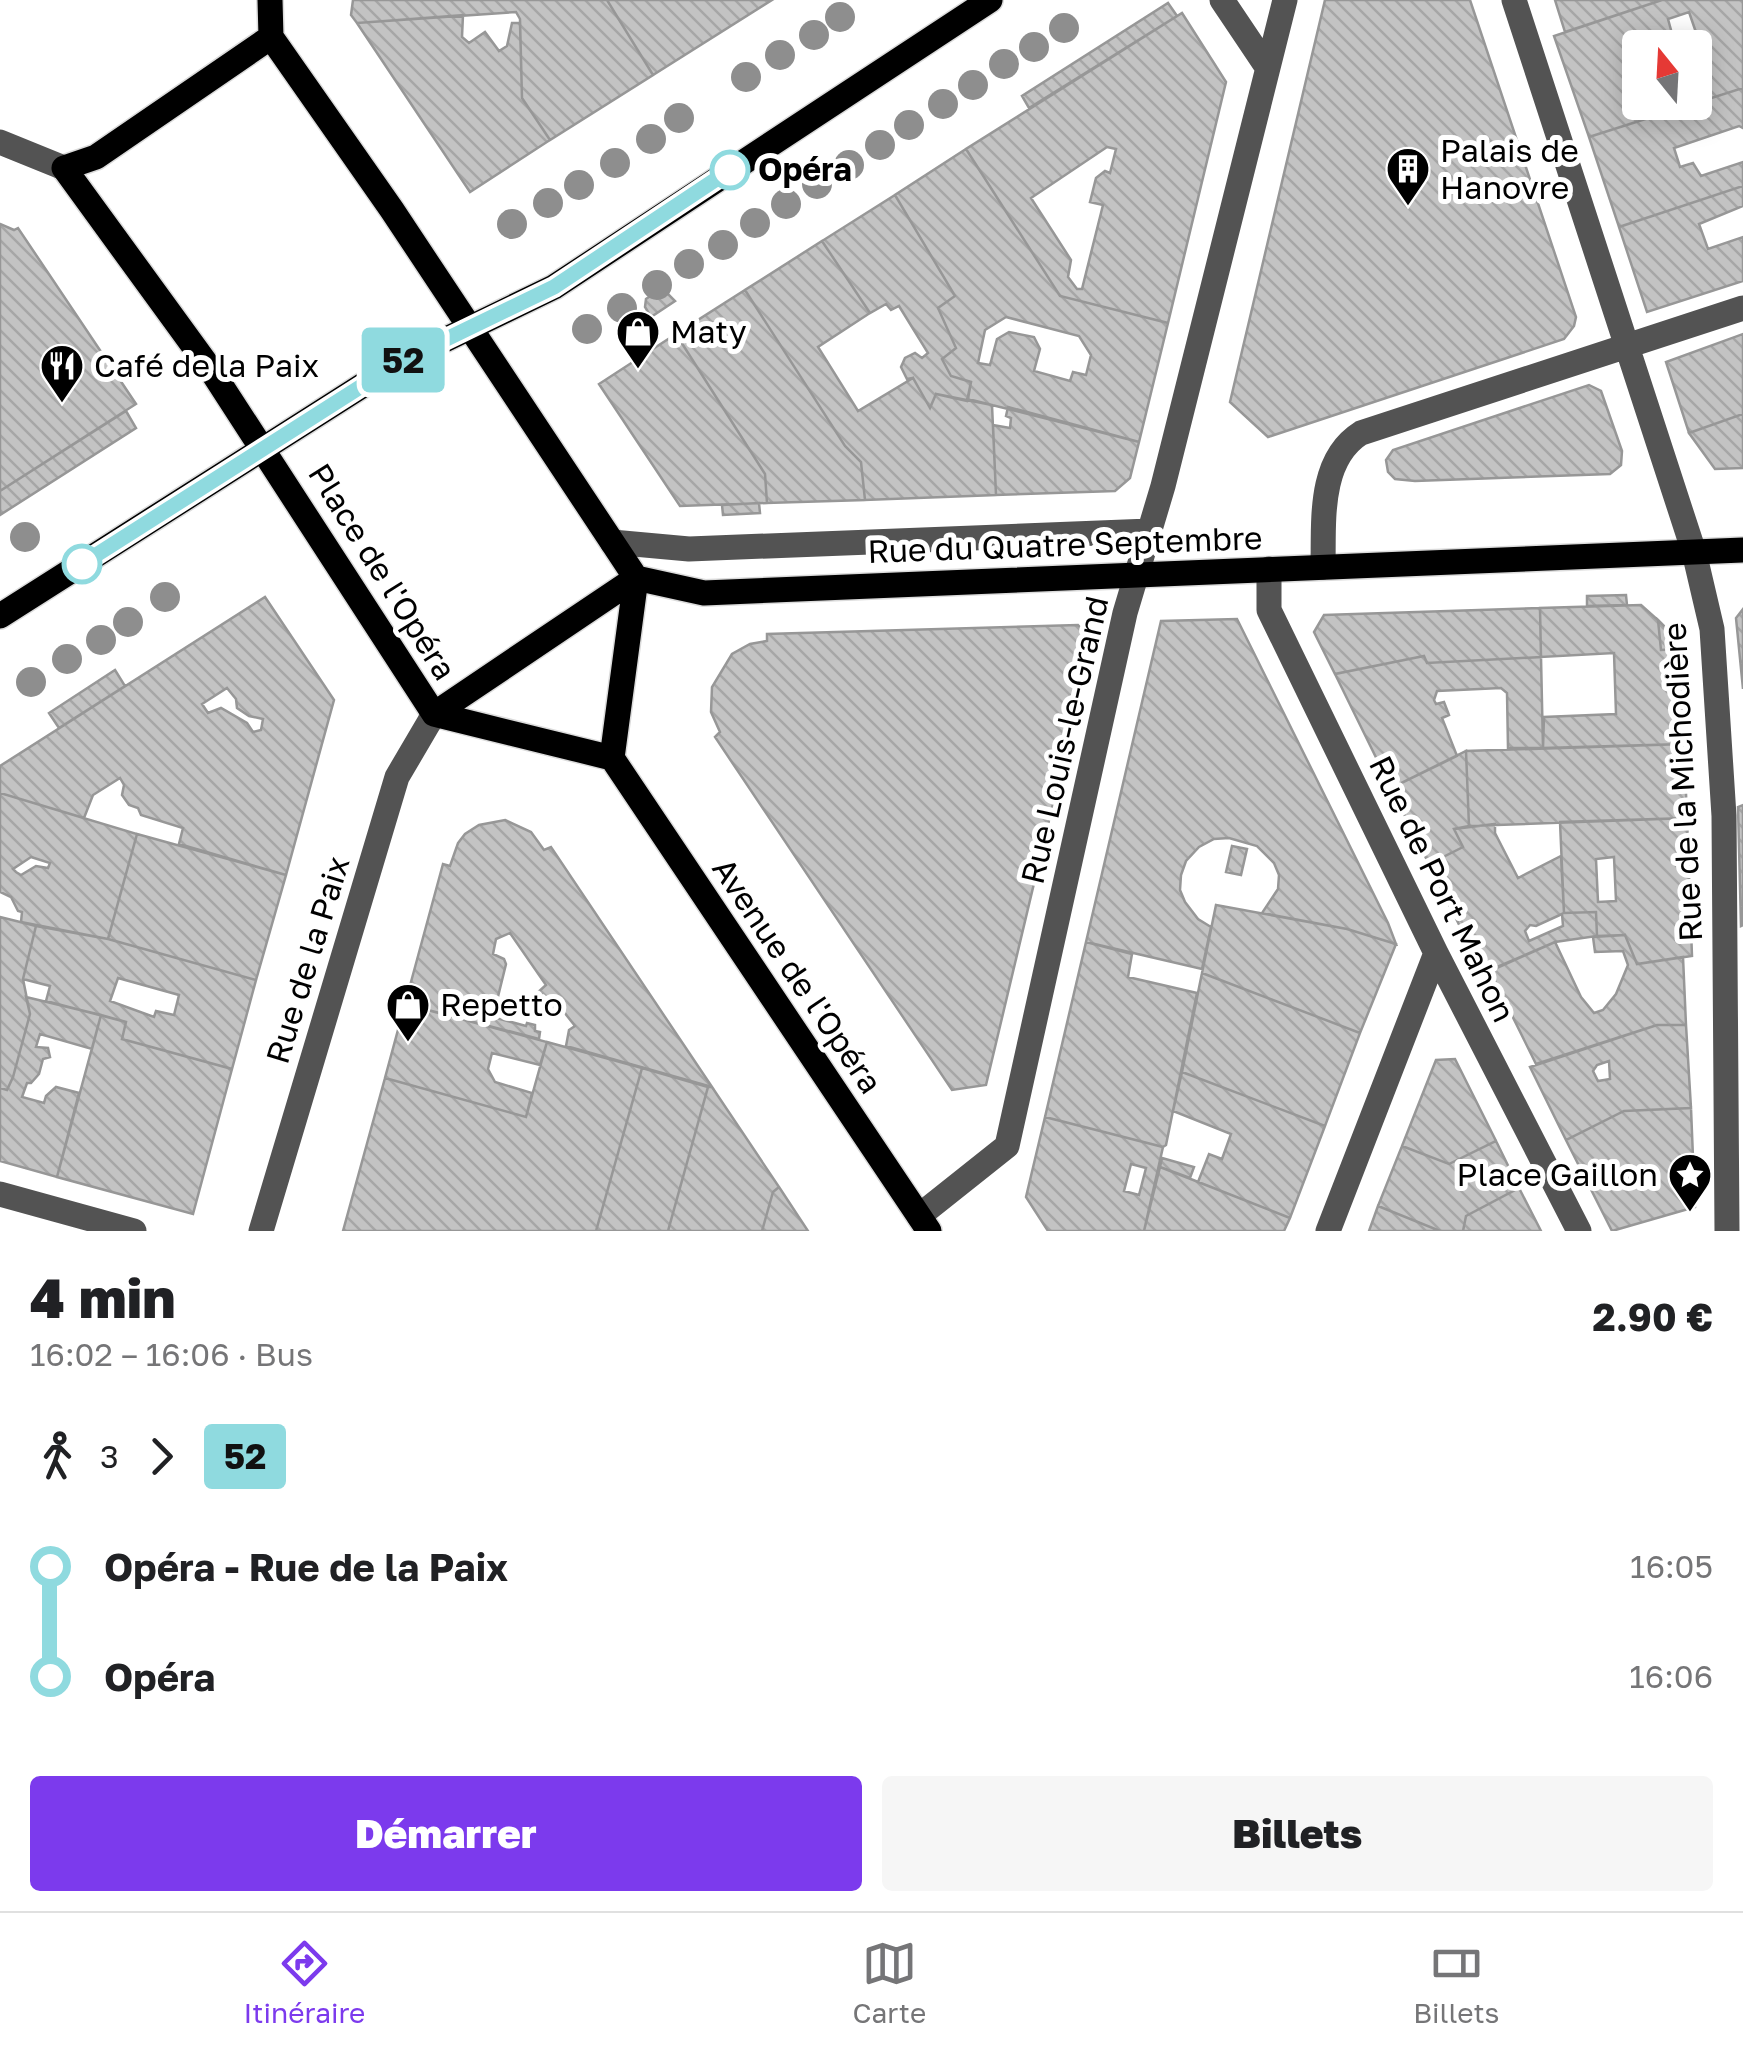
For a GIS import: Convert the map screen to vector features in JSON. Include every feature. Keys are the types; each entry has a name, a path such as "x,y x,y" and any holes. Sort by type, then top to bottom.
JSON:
{"main road":[{"path":"270,0 271,37 636,578 612,758"},
{"path":"0,616 401,361 564,280 990,0"},
{"path":"64,168 96,157 271,37"},
{"name":"Place de l'Opéra","path":"64,168 199,351 434,714 612,758"},
{"name":"Rue du Quatre Septembre","path":"636,578 704,593 1743,550"},
{"path":"434,714 636,578"},
{"name":"Avenue de l'Opéra","path":"612,758 924,1223"}],"street":[{"path":"1222,0 1268,67"},
{"name":"Rue Louis-le-Grand","path":"924,1223 1006,1146 1125,614 1150,530 1285,0"},
{"name":"Rue de la Michodière","path":"1514,0 1694,552 1712,629 1724,816 1728,1231"},
{"path":"0,142 64,168"},
{"path":"1322,567 1328,487 1336,461 1348,442 1362,434 1743,308"},
{"name":"Rue du Quatre Septembre","path":"612,542 689,550 1150,530"},
{"name":"Rue de Port Mahon","path":"1269,569 1269,610 1436,954 1579,1231"},
{"name":"Rue de la Paix","path":"261,1231 398,776 434,714"},
{"path":"1328,1231 1436,954"},
{"path":"0,1194 134,1231"}],"building":[{"path":"353,0 607,0 653,75 550,140 522,98 520,19 516,12 357,23 351,15"},
{"path":"607,0 772,0 653,75"},
{"name":"Palais de Hanovre","path":"1325,0 1470,0 1576,317 1564,339 1268,437 1230,402"},
{"path":"1555,0 1662,0 1565,32"},
{"path":"1662,0 1743,0 1743,88 1712,98 1712,30 1695,30 1689,12 1668,19 1671,30 1622,30 1622,120 1642,120 1589,137 1554,36"},
{"path":"1168,3 1177,16 1029,108 1022,96"},
{"path":"1182,13 1226,82 1168,323 1060,296 966,149","holes":["1107,147 1116,149 1110,173 1105,171 1096,178 1090,202 1103,205 1082,289 1077,289 1068,277 1071,260 1031,198"]},
{"path":"463,15 462,37 469,43 485,32 499,51 507,46 512,23 520,23 522,98 550,140 470,192 357,23"},
{"path":"1743,88 1743,128 1739,126 1674,148 1680,167 1693,163 1701,176 1743,162 1743,186 1619,227 1589,137 1642,120 1712,120 1712,98"},
{"path":"966,149 1060,296 1168,323 1139,442 968,399 971,382 951,376 942,359 956,348 938,308 955,296 895,195","holes":["1006,317 1079,336 1091,355 1086,375 1073,372 1070,381 1034,371 1040,349 1034,337 1009,332 997,339 990,365 978,363 985,330"]},
{"path":"1743,186 1743,206 1699,224 1708,249 1743,237 1743,281 1647,312 1619,227"},
{"path":"895,195 955,296 938,308 956,348 942,359 951,376 971,382 967,401 936,394 930,408 913,378 907,379 901,367 905,358 915,353 922,358 928,353 899,306 891,310 886,304 870,313 822,241"},
{"path":"0,224 18,228 136,404 0,491"},
{"path":"822,241 870,313 818,347 858,411 913,378 930,408 936,394 992,405 996,495 865,500 861,462 845,446 745,290"},
{"path":"662,288 675,301 651,317 645,307 646,299"},
{"path":"745,290 845,446 861,462 865,500 767,503 765,474 676,334"},
{"path":"676,334 765,474 767,503 680,506 599,384"},
{"path":"1743,334 1743,414 1689,433 1666,362"},
{"path":"1589,385 1601,391 1622,451 1621,465 1610,474 1415,481 1395,479 1388,472 1386,460 1393,450"},
{"path":"1008,407 1139,442 1130,478 1115,491 996,495 993,425 1010,428"},
{"path":"126,411 136,428 0,515 0,491"},
{"path":"1743,414 1743,468 1715,469 1689,433"},
{"path":"759,503 760,513 723,515 722,505"},
{"path":"1626,595 1627,605 1587,606 1587,596"},
{"path":"265,597 334,700 286,875 179,844 183,828 141,815 122,795 124,785 120,778 93,795 84,818 0,793 0,766","holes":["227,688 236,699 237,708 263,719 261,730 253,732 247,723 221,708 208,713 202,704"]},
{"path":"1641,605 1658,620 1661,650 1681,649 1684,744 1543,748 1544,717 1616,714 1614,653 1541,657 1540,608"},
{"path":"1540,608 1541,657 1427,663 1424,656 1335,674 1314,632 1324,615"},
{"path":"1743,609 1743,689 1736,618"},
{"path":"1237,619 1396,944 1347,929 1262,913 1278,889 1279,875 1274,863 1257,846 1229,838 1214,839 1199,847 1186,861 1181,875 1180,890 1185,902 1198,919 1211,927 1202,969 1086,942 1161,621"},
{"path":"1658,620 1680,642 1681,649 1661,650"},
{"path":"1078,625 1091,644 986,1085 952,1090 715,737 720,732 711,712 712,687 732,654 750,644 767,641 767,634"},
{"path":"1424,656 1427,663 1541,657 1543,748 1508,748 1507,693 1501,688 1437,691 1434,700 1436,704 1444,702 1449,715 1442,718 1457,756 1391,788 1335,674"},
{"path":"115,670 125,686 59,728 49,713"},
{"path":"1684,744 1687,818 1469,826 1466,751"},
{"path":"1466,751 1469,826 1454,829 1463,847 1429,864 1391,788"},
{"path":"0,793 137,834 108,939 21,922 22,912 11,897 0,892","holes":["31,857 50,863 48,868 36,866 21,875 13,869"]},
{"path":"1743,805 1743,925 1741,926 1738,807"},
{"path":"1687,818 1692,956 1637,964 1625,935 1597,936 1596,912 1564,913 1560,822","holes":["1614,857 1616,901 1598,902 1596,859"]},
{"path":"505,820 531,832 544,850 551,847 712,1087 566,1046 569,1030 575,1026 564,1012 555,1018 547,1013 536,994 546,985 510,933 496,939 493,954 506,964 493,1017 535,1025 539,1039 405,1004 443,864 450,866 465,834 479,825"},
{"path":"1495,824 1495,833 1518,878 1561,856 1564,913 1596,912 1597,936 1555,942 1483,973 1429,864 1463,847 1454,829","holes":["1562,914 1563,926 1529,941 1525,931 1530,925"]},
{"path":"137,834 286,875 256,980 108,939"},
{"path":"1232,846 1247,849 1241,875 1226,872"},
{"path":"1216,905 1347,929 1396,944 1360,1033 1202,973"},
{"path":"0,917 36,926 23,979 30,1014 7,1090 0,1088"},
{"path":"36,926 108,939 256,980 232,1069 122,1039 126,1022 46,1001 50,986 23,979","holes":["118,978 179,995 174,1015 156,1011 154,1017 110,1001"]},
{"path":"1625,935 1637,964 1683,957 1686,1025 1657,1025 1536,1064 1490,971 1555,942 1581,997 1594,1013 1603,1010 1616,994 1628,965 1623,951 1595,952 1593,937"},
{"path":"1086,942 1132,954 1128,977 1197,993 1163,1147 1045,1117"},
{"path":"1202,973 1360,1033 1325,1126 1182,1072"},
{"path":"26,997 101,1015 92,1049 40,1034 36,1047 48,1048 50,1057 43,1059 39,1074 27,1083 22,1097 44,1103 56,1087 79,1093 57,1177 0,1161 0,1088 7,1090 13,1077 30,1014"},
{"path":"405,1004 547,1042 540,1065 492,1053 488,1069 495,1082 532,1093 526,1117 385,1078"},
{"path":"101,1015 126,1022 122,1039 232,1069 193,1214 57,1177"},
{"path":"1657,1025 1686,1025 1691,1108 1624,1111 1566,1140 1530,1067","holes":["1609,1061 1610,1079 1598,1081 1593,1071 1597,1065"]},
{"path":"547,1042 642,1068 596,1231 343,1231 385,1078 526,1117"},
{"path":"1455,1059 1496,1141 1449,1164 1402,1146 1436,1060"},
{"path":"642,1068 708,1087 668,1231 596,1231"},
{"path":"1182,1072 1325,1126 1290,1218 1198,1182 1209,1154 1222,1159 1231,1134 1173,1111"},
{"path":"708,1087 712,1087 779,1187 773,1192 762,1231 668,1231"},
{"path":"1691,1108 1695,1207 1612,1231 1566,1140 1624,1111"},
{"path":"1045,1117 1163,1147 1144,1231 1048,1231 1026,1197","holes":["1131,1164 1146,1168 1139,1195 1124,1191"]},
{"path":"1496,1141 1519,1188 1466,1216 1463,1231 1440,1231 1378,1206 1402,1146 1449,1164"},
{"path":"1162,1158 1194,1167 1190,1178 1160,1167"},
{"path":"1160,1167 1290,1218 1284,1231 1144,1231"},
{"path":"779,1187 808,1231 762,1231 773,1192"},
{"path":"1519,1188 1541,1231 1463,1231 1466,1216"},
{"path":"1378,1206 1440,1231 1369,1231"}],"bus line":[{"name":"52","path":"82,564 401,361 554,287 730,170"}],"place":[{"name":"Opéra","path":"730,170"},
{"name":"Palais de Hanovre","path":"1408,207"},
{"name":"Maty","path":"638,370"},
{"name":"Café de la Paix","path":"62,404"},
{"name":"Repetto","path":"408,1043"},
{"name":"Place Gaillon","path":"1690,1213"}]}
